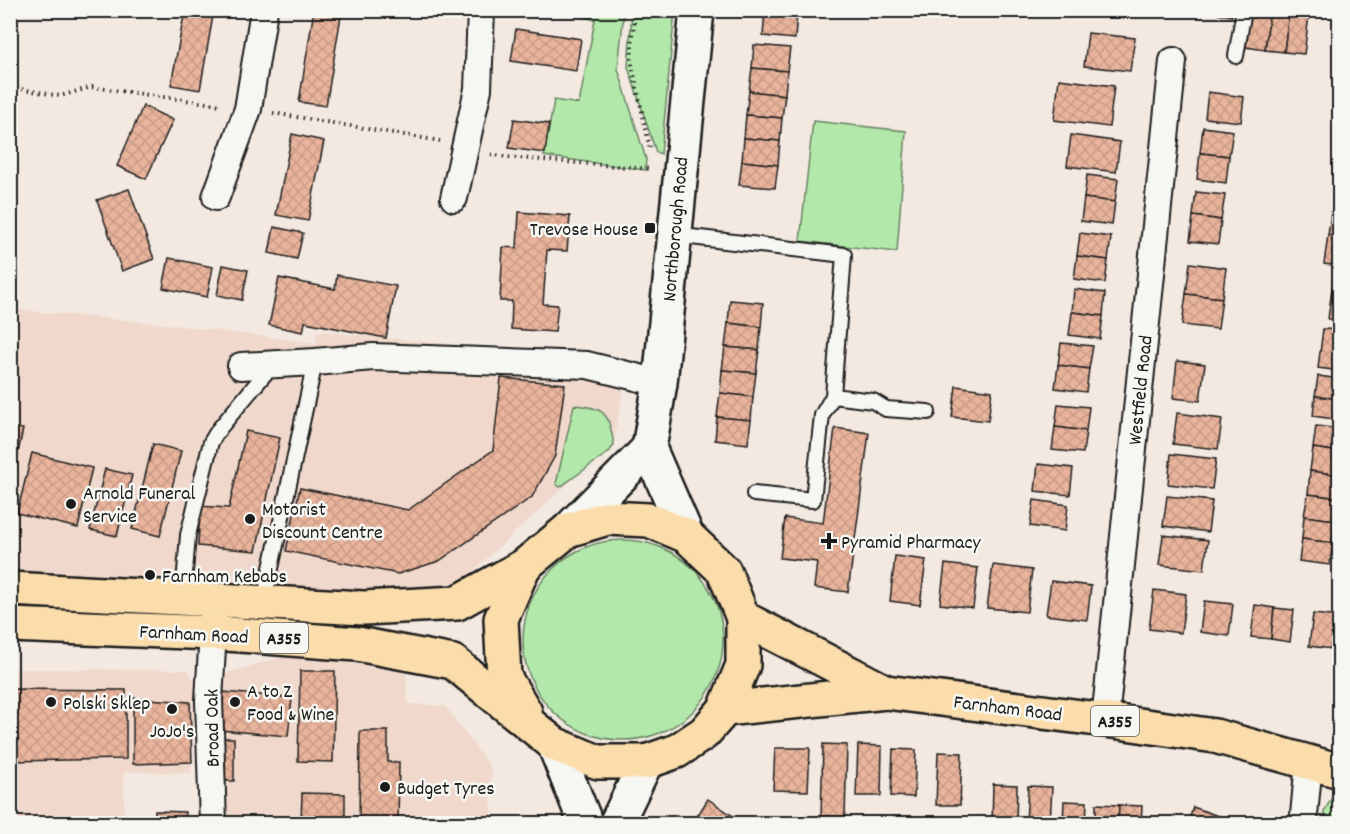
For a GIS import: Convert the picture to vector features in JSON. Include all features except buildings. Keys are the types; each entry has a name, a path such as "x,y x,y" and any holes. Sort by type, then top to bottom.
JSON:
{"main road":[{"name":"Farnham Road","path":"10,589 364,608 457,603 524,566 568,530 608,518 649,520 687,536 724,571 743,618 743,665 724,709 695,740 677,752 646,762 598,762 543,735 453,662 357,644 213,633 10,625"},
{"name":"Farnham Road","path":"524,566 501,619 504,677 543,735"},
{"name":"Farnham Road","path":"743,618 886,692"},
{"name":"Farnham Road","path":"724,709 886,692 1215,736 1324,766"}],"street":[{"path":"454,198 478,89 481,10"},
{"name":"Northborough Road","path":"649,448 660,383 698,10"},
{"path":"216,197 248,109 263,12"},
{"name":"Westfield Road","path":"1105,720 1173,61"},
{"path":"241,366 315,363 373,357 587,365 660,383"},
{"path":"568,530 649,448 687,536"},
{"name":"Broad Oak","path":"198,598 213,633 209,699 213,824"},
{"path":"543,735 586,824"},
{"path":"616,824 646,762"},
{"path":"1305,824 1304,815 1324,766"}],"lane":[{"path":"1236,56 1244,10"},
{"path":"674,235 844,255 833,396 822,415 813,500 754,494"},
{"path":"264,601 315,363"},
{"path":"198,598 188,535 212,442 219,429 273,364"},
{"path":"833,396 873,401 886,409 928,412"}],"path":[{"path":"10,87 60,96 92,87 248,109 465,147 506,157 655,169 631,60 635,10"}],"shaded area":[{"path":"10,309 174,325 316,343 317,331 628,362 614,441 453,590 371,596 11,571"},
{"path":"291,654 406,672 408,704 445,706 491,768 492,823 223,823 221,675"},
{"path":"11,669 188,670 196,682 191,773 124,772 124,823 11,824"}],"green space":[{"path":"562,11 624,11 618,69 646,159 645,170 544,156 554,100 579,104 595,20"},
{"path":"632,11 675,11 661,154 656,152 628,67"},
{"path":"813,121 906,131 897,252 800,241"},
{"path":"574,405 594,408 605,414 614,445 609,452 560,487 556,484"},
{"path":"633,540 643,541 670,551 687,562 701,576 716,602 722,620 722,660 712,687 701,704 687,718 670,729 643,739 613,740 603,739 576,729 559,718 545,704 534,687 524,660 523,630 524,620 534,593 545,576 559,562 576,551 603,541"},
{"path":"1331,799 1339,801 1339,823 1325,823 1324,812"}],"place":[{"name":"Trevose House","path":"650,228"},
{"name":"Arnold Funeral Service","path":"71,504"},
{"name":"Motorist Discount Centre","path":"250,519"},
{"name":"Pyramid Pharmacy","path":"829,541"},
{"name":"Farnham Kebabs","path":"150,575"},
{"name":"Polski Sklep","path":"51,702"},
{"name":"A to Z Food & Wine","path":"235,702"},
{"name":"JoJo's","path":"172,709"},
{"name":"Budget Tyres","path":"385,787"}]}
